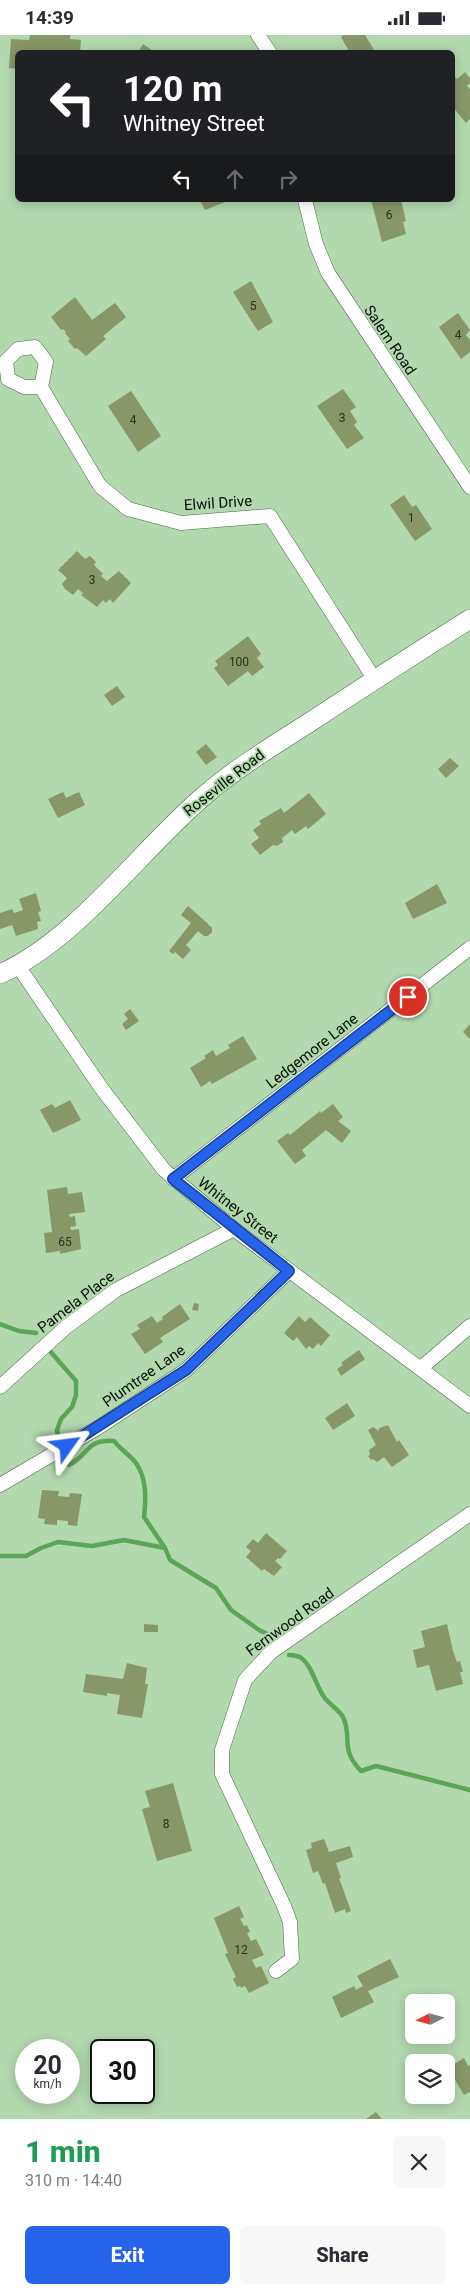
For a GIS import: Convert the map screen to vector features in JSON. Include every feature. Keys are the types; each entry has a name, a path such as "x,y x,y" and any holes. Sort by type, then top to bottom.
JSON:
{"street":[{"path":"258,35 268,50"},
{"name":"Salem Road","path":"306,202 316,244 328,273 470,487"},
{"name":"Elwil Drive","path":"41,387 100,486 128,509 181,523 270,516 375,680"},
{"name":"Roseville Road","path":"0,973 18,965 43,949 69,927 172,824 206,794 263,753 470,619"},
{"name":"Ledgemore Lane","path":"173,1179 470,948"},
{"name":"Whitney Street","path":"18,965 134,1133 154,1159 173,1179 234,1229 470,1406"},
{"name":"Pamela Place","path":"0,1387 66,1327 116,1290 234,1229"},
{"name":"Plumtree Lane","path":"0,1485 99,1427 186,1370 289,1271"},
{"path":"421,1368 470,1326"},
{"name":"Fernwood Road","path":"276,1971 292,1959 290,1921 222,1773 221,1762 226,1733 245,1681 271,1652 470,1514"}],"building":[{"path":"30,35 70,35 70,39 81,40 80,50 15,50 15,69 9,68 11,39 29,40"},
{"path":"343,35 365,35 374,50 348,50 341,37"},
{"path":"143,44 152,50 140,50"},
{"path":"465,72 470,78 470,83 467,86 470,89 470,119 466,123 455,110 455,77 457,79"},
{"path":"201,202 225,202 205,210"},
{"path":"372,202 401,202 406,221 403,222 406,234 382,242"},
{"path":"251,281 273,322 258,331 233,292"},
{"path":"75,297 92,320 115,303 126,317 103,336 106,339 86,356 77,348 75,349 68,341 70,339 66,332 63,329 61,330 51,317"},
{"path":"458,313 470,330 466,335 470,340 470,352 461,359 439,327"},
{"path":"343,389 356,407 350,411 357,422 354,425 364,438 347,449 317,406"},
{"path":"131,391 161,436 138,452 108,406"},
{"path":"404,495 412,507 416,505 432,529 415,541 390,505"},
{"path":"77,551 85,559 90,556 96,562 94,565 103,574 101,576 107,581 119,571 131,583 113,603 110,599 106,603 103,600 97,607 81,595 83,593 78,589 73,595 65,589 62,584 67,578 58,570"},
{"path":"248,636 261,654 257,658 264,667 252,676 248,671 228,686 214,668 218,665 215,661"},
{"path":"117,686 125,697 112,706 104,695"},
{"path":"206,744 217,757 206,765 196,752"},
{"path":"450,758 459,766 446,778 438,769"},
{"path":"63,792 66,798 79,792 85,805 58,818 48,799"},
{"path":"309,793 326,814 308,829 306,826 295,834 292,830 282,838 283,842 277,846 273,845 260,855 251,844 259,838 253,830 261,824 259,821 281,808 284,813"},
{"path":"437,884 447,903 413,919 405,903"},
{"path":"36,893 41,911 38,912 41,921 37,922 38,929 16,936 12,925 0,929 0,913 12,909 14,913 23,910 19,899"},
{"path":"188,906 212,928 212,932 208,936 204,936 198,931 186,945 191,950 183,959 175,952 173,954 169,951 191,923 181,915"},
{"path":"130,1009 139,1021 126,1030 122,1024 128,1019 124,1014"},
{"path":"470,1024 470,1039 463,1032"},
{"path":"243,1036 257,1059 212,1084 210,1081 201,1087 190,1068 206,1058 204,1056 213,1050 216,1056 230,1048 228,1045"},
{"path":"70,1100 81,1120 53,1133 40,1110 52,1104 55,1108"},
{"path":"333,1104 343,1117 338,1121 351,1131 342,1143 326,1130 302,1150 306,1156 295,1164 277,1141 288,1133 290,1135 320,1111 321,1113"},
{"path":"67,1187 68,1194 82,1192 85,1212 69,1214 70,1217 75,1216 76,1226 70,1227 71,1230 79,1229 81,1249 60,1254 60,1251 46,1253 44,1233 52,1232 47,1190"},
{"path":"194,1303 199,1304 198,1311 192,1310"},
{"path":"180,1304 190,1319 160,1338 163,1342 145,1354 131,1334 140,1329 137,1325 152,1316 157,1323"},
{"path":"299,1316 305,1322 310,1317 330,1335 321,1346 318,1343 313,1349 309,1346 306,1349 297,1337 293,1341 284,1333"},
{"path":"359,1350 365,1359 341,1376 337,1369 343,1365 341,1363"},
{"path":"347,1403 355,1416 333,1430 325,1418"},
{"path":"388,1425 397,1442 399,1440 409,1455 392,1467 384,1457 377,1462 373,1459 371,1460 368,1456 370,1455 369,1450 376,1445 368,1430 373,1427 379,1431 379,1428"},
{"path":"42,1490 59,1491 58,1496 69,1497 70,1493 82,1494 77,1526 68,1525 68,1521 57,1520 57,1525 44,1524 45,1519 38,1518"},
{"path":"266,1533 287,1551 280,1559 278,1558 275,1561 282,1567 274,1576 264,1569 262,1571 246,1557 251,1551 246,1547 253,1539 258,1543"},
{"path":"144,1624 158,1625 158,1632 144,1632"},
{"path":"447,1624 453,1651 457,1662 460,1661 463,1672 460,1672 463,1684 436,1691 429,1665 417,1668 413,1650 425,1647 421,1631"},
{"path":"127,1663 147,1668 145,1684 148,1684 142,1718 117,1714 120,1695 107,1693 107,1696 83,1692 86,1674 123,1679"},
{"path":"173,1783 192,1851 157,1861 142,1809 150,1807 145,1791"},
{"path":"324,1839 329,1852 350,1846 353,1857 336,1863 341,1878 339,1878 351,1911 346,1913 345,1909 335,1913 325,1883 323,1884 318,1871 313,1873 306,1850 312,1848 311,1843"},
{"path":"239,1906 244,1917 240,1919 244,1926 247,1925 250,1932 247,1933 251,1941 256,1939 264,1955 252,1960 256,1968 261,1966 269,1983 249,1993 245,1986 237,1987 233,1979 236,1977 225,1954 228,1953 214,1918"},
{"path":"390,1959 399,1977 368,1991 374,2002 341,2018 332,1997 354,1986 356,1990 363,1986 357,1976"},
{"path":"464,2058 468,2066 470,2065 470,2093 464,2095 455,2080 455,2064"},
{"path":"376,2112 382,2119 366,2119"}],"waterway":[{"path":"0,1324 19,1331 36,1333"},
{"path":"50,1351 76,1381 76,1395 72,1407 61,1419 57,1430 60,1444"},
{"path":"69,1465 92,1445 105,1441 114,1441 134,1460 140,1469 145,1489 144,1517 165,1548 170,1560 216,1588 231,1610 259,1630 274,1637"},
{"path":"0,1556 26,1556 58,1542 92,1546 124,1540 165,1548"},
{"path":"289,1655 300,1657 308,1665 324,1697 343,1717 346,1724 350,1756 361,1771 376,1766 470,1790"}],"route":[{"path":"67,1446 186,1370 289,1271 173,1179 408,997"}]}
